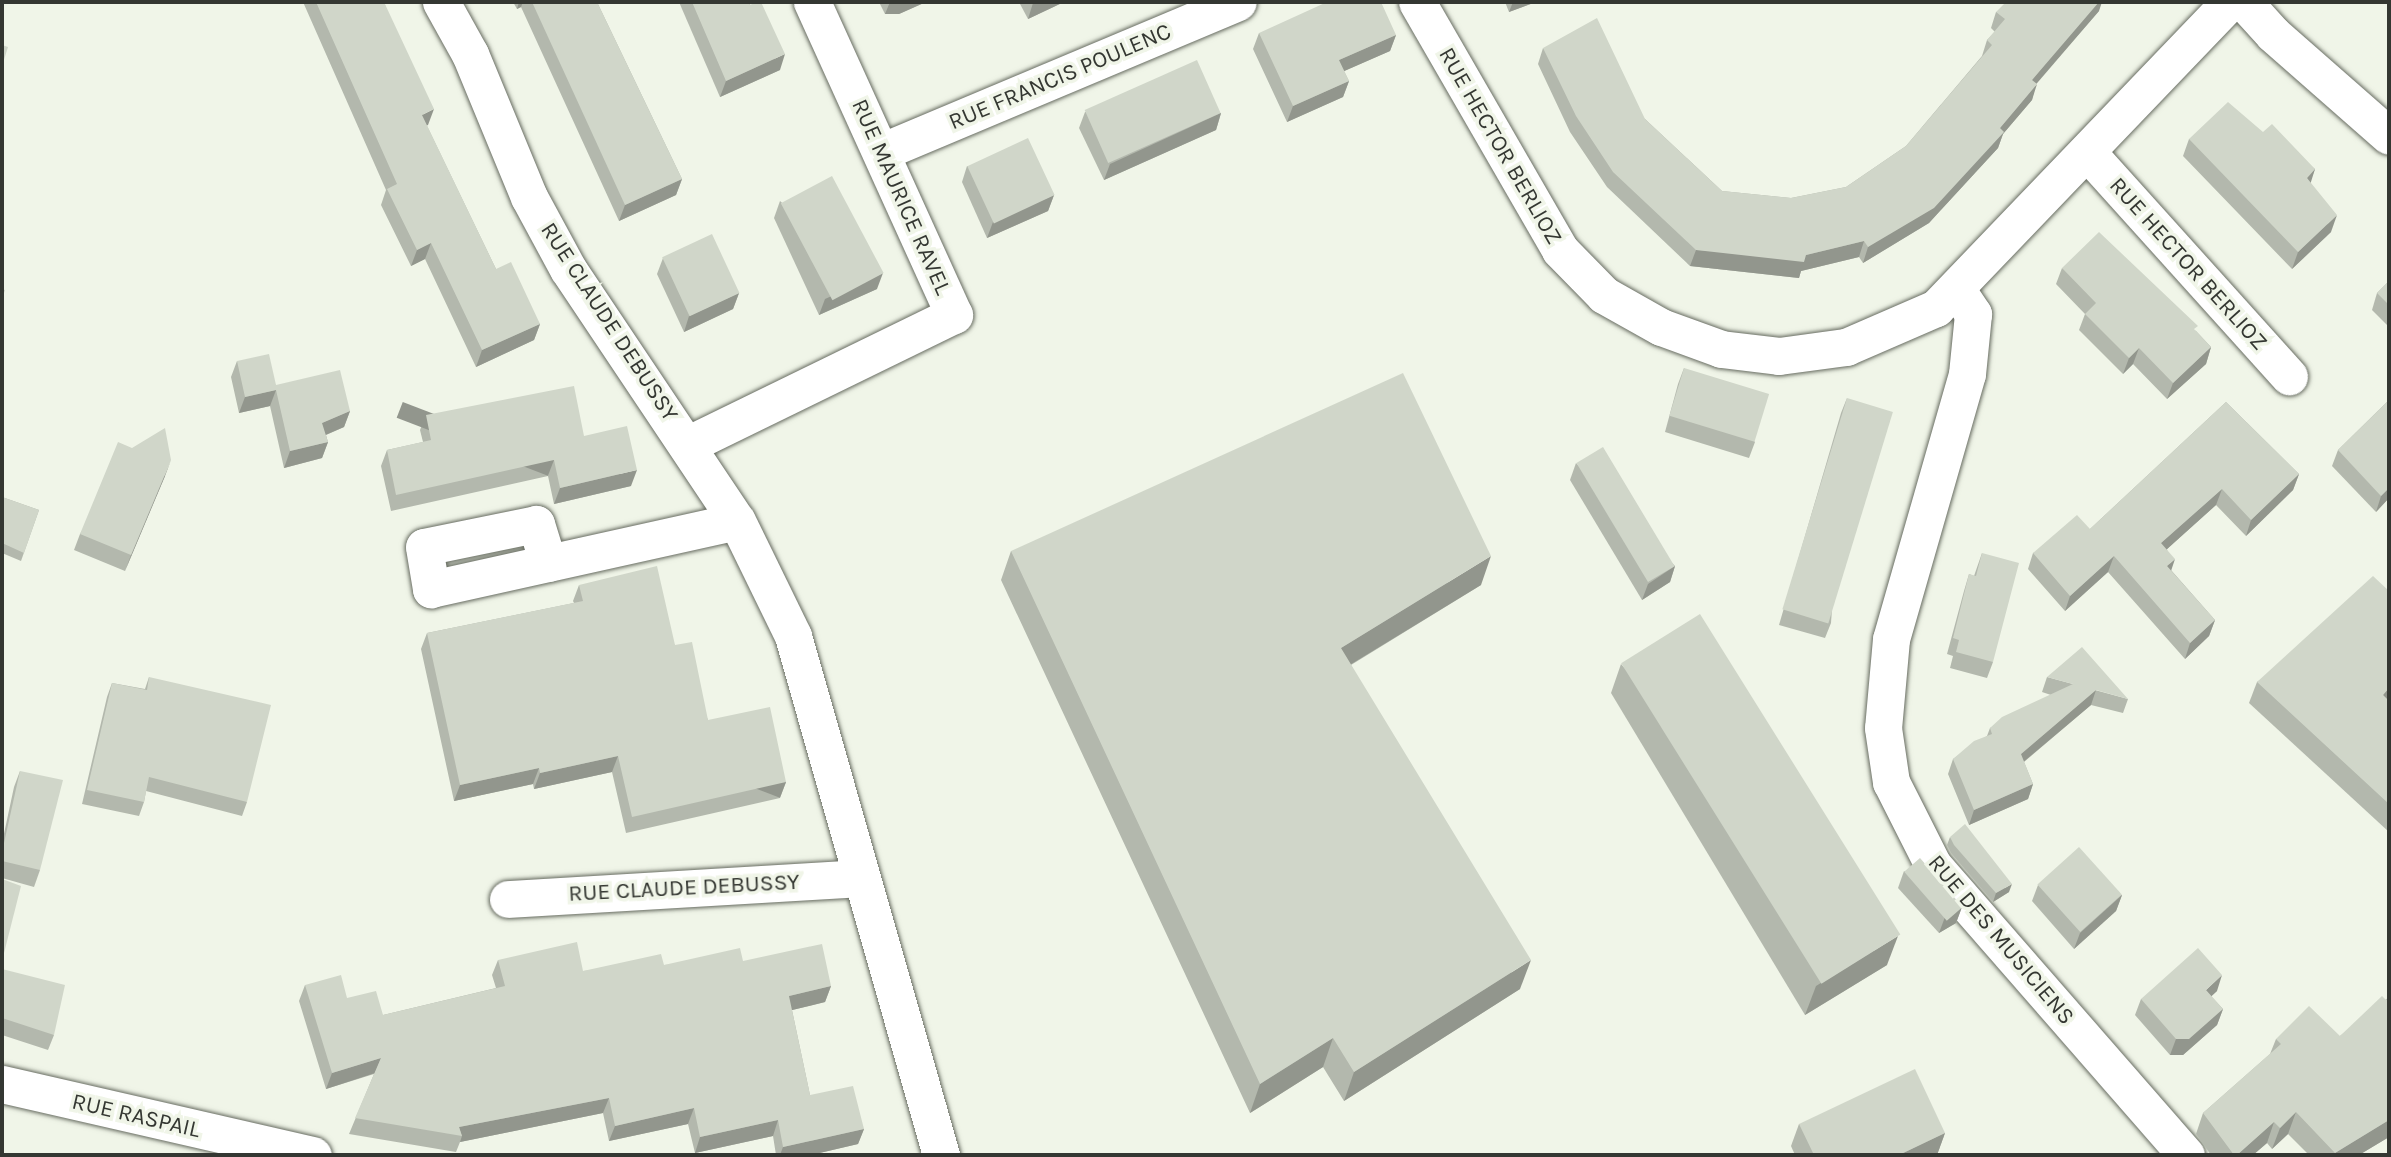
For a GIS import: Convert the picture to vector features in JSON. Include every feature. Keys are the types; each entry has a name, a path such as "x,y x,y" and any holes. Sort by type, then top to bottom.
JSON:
{"street":[{"name":"RUE CLAUDE DEBUSSY","path":"441,2 470,54 529,197 568,269 689,444 737,521 793,636 940,1155"},
{"name":"RUE MAURICE RAVEL","path":"689,444 954,314 812,2"},
{"name":"RUE FRANCIS POULENC","path":"881,152 1238,2"},
{"name":"RUE HECTOR BERLIOZ","path":"1417,2 1560,250 1604,295 1661,327 1721,349 1779,356 1833,349 1890,331 1936,308 1957,290 2229,2"},
{"path":"2244,2 2273,34 2389,135"},
{"name":"RUE HECTOR BERLIOZ","path":"2087,152 2289,376"},
{"name":"RUE DES MUSICIENS","path":"1957,290 1973,314 1967,374 1891,639 1883,728 1891,782 1933,865 2186,1155"},
{"path":"548,563 737,521"},
{"name":"RUE CLAUDE DEBUSSY","path":"508,899 860,878"},
{"name":"RUE RASPAIL","path":"2,1084 313,1155"}],"building":[{"path":"316,2 384,2 434,109 422,115 496,269 511,262 540,324 482,350 431,243 417,250 387,189 397,184"},
{"path":"532,2 597,2 682,179 625,205"},
{"path":"692,2 749,2 750,5 761,2 785,54 726,81"},
{"path":"1327,2 1381,2 1396,35 1339,60 1349,81 1293,106 1259,33"},
{"path":"2006,2 2099,2 2032,80 2037,84 2000,128 2004,132 1934,208 1868,247 1864,241 1806,255 1804,262 1696,250 1613,172 1576,116 1543,48 1597,18 1645,119 1722,191 1791,198 1846,187 1906,146 1992,45 1987,40 2005,19 1996,12"},
{"path":"2,45 8,47 2,66"},
{"path":"1197,60 1221,113 1108,163 1085,110"},
{"path":"2228,102 2263,132 2272,124 2315,169 2307,178 2337,215 2298,252 2189,139"},
{"path":"1028,138 1055,195 994,223 967,166"},
{"path":"832,176 884,273 832,300 781,203"},
{"path":"2099,232 2198,326 2194,329 2211,347 2173,383 2139,348 2129,358 2085,314 2096,303 2062,268"},
{"path":"712,234 739,293 690,316 662,257"},
{"path":"2389,281 2389,305 2377,293"},
{"path":"269,354 276,385 340,370 350,411 322,423 328,442 290,451 276,390 245,397 237,361"},
{"path":"1684,368 1769,394 1754,442 1669,416"},
{"path":"1403,373 1491,556 1341,648 1531,960 1354,1072 1333,1038 1260,1084 1011,551"},
{"path":"574,386 584,436 627,426 637,470 560,488 554,460 396,495 387,450 431,440 426,415"},
{"path":"1847,398 1893,412 1828,623 1782,609"},
{"path":"2389,400 2389,488 2381,496 2338,450"},
{"path":"2226,402 2299,474 2251,520 2222,489 2161,543 2175,559 2167,566 2215,620 2190,643 2114,556 2070,596 2033,553 2077,515 2090,529"},
{"path":"165,428 171,460 131,555 80,534 118,442 132,448"},
{"path":"1603,447 1675,566 1648,582 1576,463"},
{"path":"2,497 39,510 24,553 2,543"},
{"path":"1982,553 2019,563 1993,662 1956,652 1959,640 1953,638 1969,574 1976,576"},
{"path":"657,566 675,645 692,642 708,720 770,707 786,782 632,817 618,756 540,773 539,768 460,785 427,633 583,601 579,585"},
{"path":"2373,576 2389,591 2389,688 2383,695 2389,701 2389,804 2257,682"},
{"path":"1700,614 1900,935 1821,984 1621,663"},
{"path":"2082,647 2128,699 2096,690 2021,754 2033,784 1974,810 1953,759 1974,741 1992,734 1990,728 2002,717 2073,684 2047,677"},
{"path":"149,677 271,705 247,802 149,777 144,802 87,790 112,683 147,690"},
{"path":"20,771 63,780 40,870 2,861"},
{"path":"1965,824 2012,884 1996,893 1954,845 1950,837"},
{"path":"2079,847 2122,895 2080,932 2037,884"},
{"path":"1920,858 1963,907 1947,921 1904,872"},
{"path":"2,879 21,886 2,961"},
{"path":"577,942 583,971 661,954 664,965 740,948 743,961 822,944 831,986 789,996 810,1095 853,1086 864,1129 783,1147 778,1120 700,1137 694,1108 615,1126 609,1098 459,1127 462,1136 355,1118 381,1058 332,1073 305,985 341,975 347,998 376,991 383,1015 505,986 498,960"},
{"path":"2198,948 2222,975 2206,990 2223,1009 2189,1039 2176,1039 2141,999"},
{"path":"2,969 65,985 54,1035 2,1018"},
{"path":"2382,996 2386,1000 2389,997 2389,1120 2335,1153 2296,1112 2280,1128 2274,1122 2234,1155 2203,1113 2281,1044 2276,1039 2309,1006 2340,1036"},
{"path":"1915,1069 1945,1133 1899,1155 1814,1155 1799,1124"}]}
